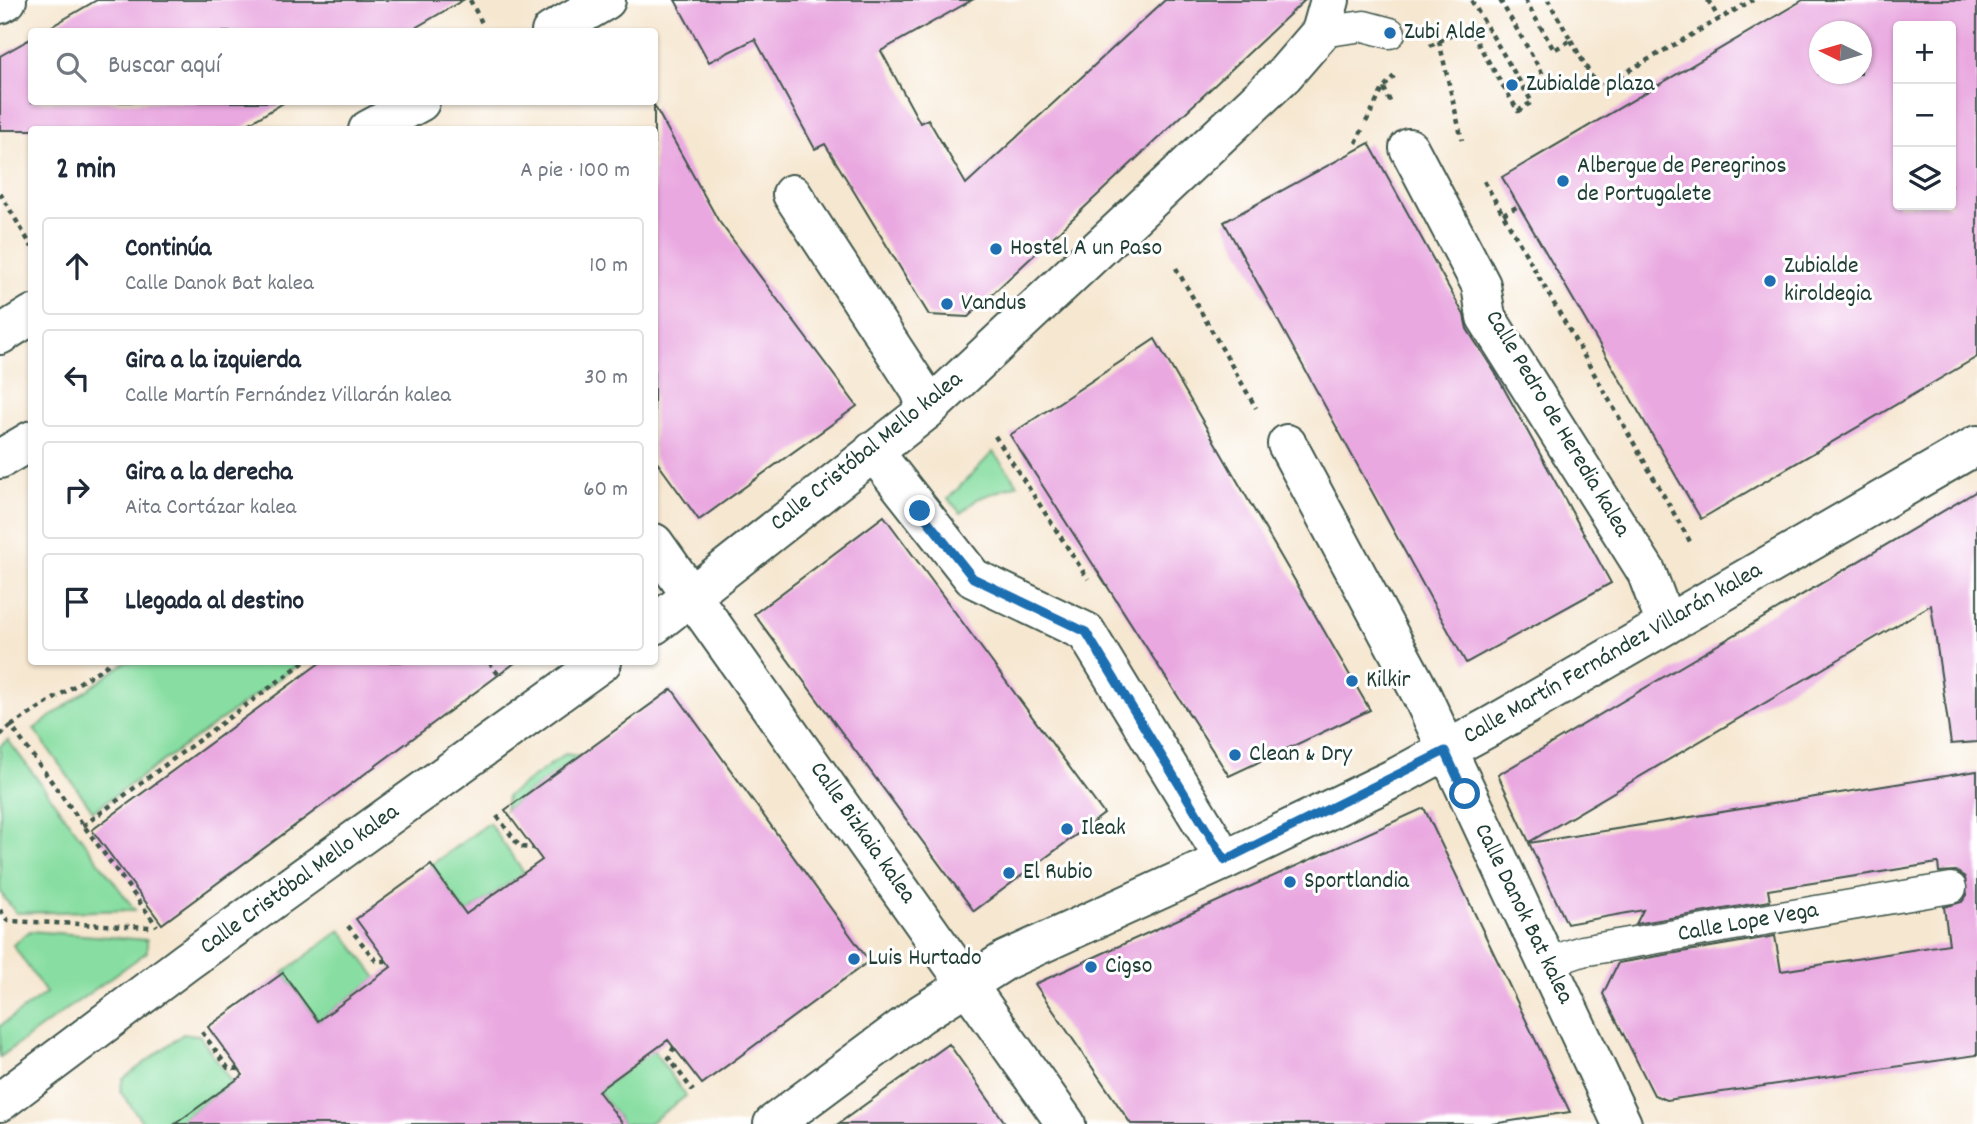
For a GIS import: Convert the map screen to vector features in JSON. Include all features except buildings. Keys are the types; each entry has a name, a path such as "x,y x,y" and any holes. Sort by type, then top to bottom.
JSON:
{"street":[{"path":"0,4 7,0"},
{"path":"558,28 606,0"},
{"name":"Calle Cristóbal Mello kalea","path":"658,622 927,411 1283,76 1326,16"},
{"path":"375,126 414,105"},
{"name":"Calle Pedro de Heredia kalea","path":"1409,148 1481,285 1486,317 1646,571 1666,625"},
{"path":"792,194 920,390 927,411"},
{"path":"0,335 28,318"},
{"name":"Calle Danok Bat kalea","path":"1274,431 1422,696 1445,751 1622,1124"},
{"path":"0,459 28,442"},
{"name":"Calle Martín Fernández Villarán kalea","path":"773,1124 967,982 1006,960 1225,860 1445,751 1977,445"},
{"path":"873,451 973,578 1086,632 1225,860"},
{"name":"Calle Bizkaia kalea","path":"658,548 1066,1124"},
{"name":"Calle Cristóbal Mello kalea","path":"0,1102 197,953 598,665"}],"lane":[{"path":"1326,16 1390,33"},
{"name":"Calle Lope Vega","path":"1547,964 1582,951 1951,888"}],"path":[{"path":"470,0 482,23"},
{"path":"1419,53 1468,27 1518,111 1532,102 1471,0"},
{"path":"1500,0 1552,89"},
{"path":"1525,0 1554,50 1571,40"},
{"path":"1548,0 1598,88 1753,0"},
{"path":"1708,0 1719,19"},
{"path":"1439,41 1462,142"},
{"path":"1356,143 1384,87 1401,68"},
{"path":"1483,178 1692,545"},
{"path":"0,193 28,240"},
{"path":"1503,214 1518,206"},
{"path":"1176,268 1274,431"},
{"path":"995,436 1046,510"},
{"path":"0,735 107,665"},
{"path":"83,826 300,665"},
{"path":"0,910 8,921 159,928 11,726"},
{"path":"497,816 520,847 533,848"},
{"path":"348,926 376,961 386,961"},
{"path":"202,1032 228,1068 239,1069"},
{"path":"674,1047 669,1058 693,1091"}],"green space":[{"path":"993,452 1018,484 977,499 961,513 948,499"},
{"path":"122,665 298,665 93,811 34,729"},
{"path":"8,740 135,910 16,913 0,892 0,746"},
{"path":"565,754 580,756 505,810 507,796"},
{"path":"489,823 524,873 466,914 431,865"},
{"path":"341,930 377,978 318,1021 283,973"},
{"path":"30,931 147,940 147,952 0,1057 0,1026 46,993 13,945"},
{"path":"183,1034 199,1035 232,1083 175,1124 144,1124 120,1091 123,1079"},
{"path":"653,1050 686,1096 648,1124 623,1124 598,1091"}],"place":[{"name":"Zubi Alde","path":"1390,33"},
{"name":"Zubialde plaza","path":"1512,85"},
{"name":"Albergue de Peregrinos de Portugalete","path":"1563,181"},
{"name":"Hostel A un Paso","path":"996,249"},
{"name":"Zubialde kiroldegia","path":"1770,281"},
{"name":"Vandus","path":"947,304"},
{"name":"Kilkir","path":"1352,681"},
{"name":"Clean & Dry","path":"1235,755"},
{"name":"Ileak","path":"1067,829"},
{"name":"El Rubio","path":"1009,873"},
{"name":"Sportlandia","path":"1290,882"},
{"name":"Luis Hurtado","path":"854,959"},
{"name":"Cigso","path":"1091,967"}],"route":[{"path":"920,511 973,578 1086,632 1225,860 1445,751 1465,794"}]}
